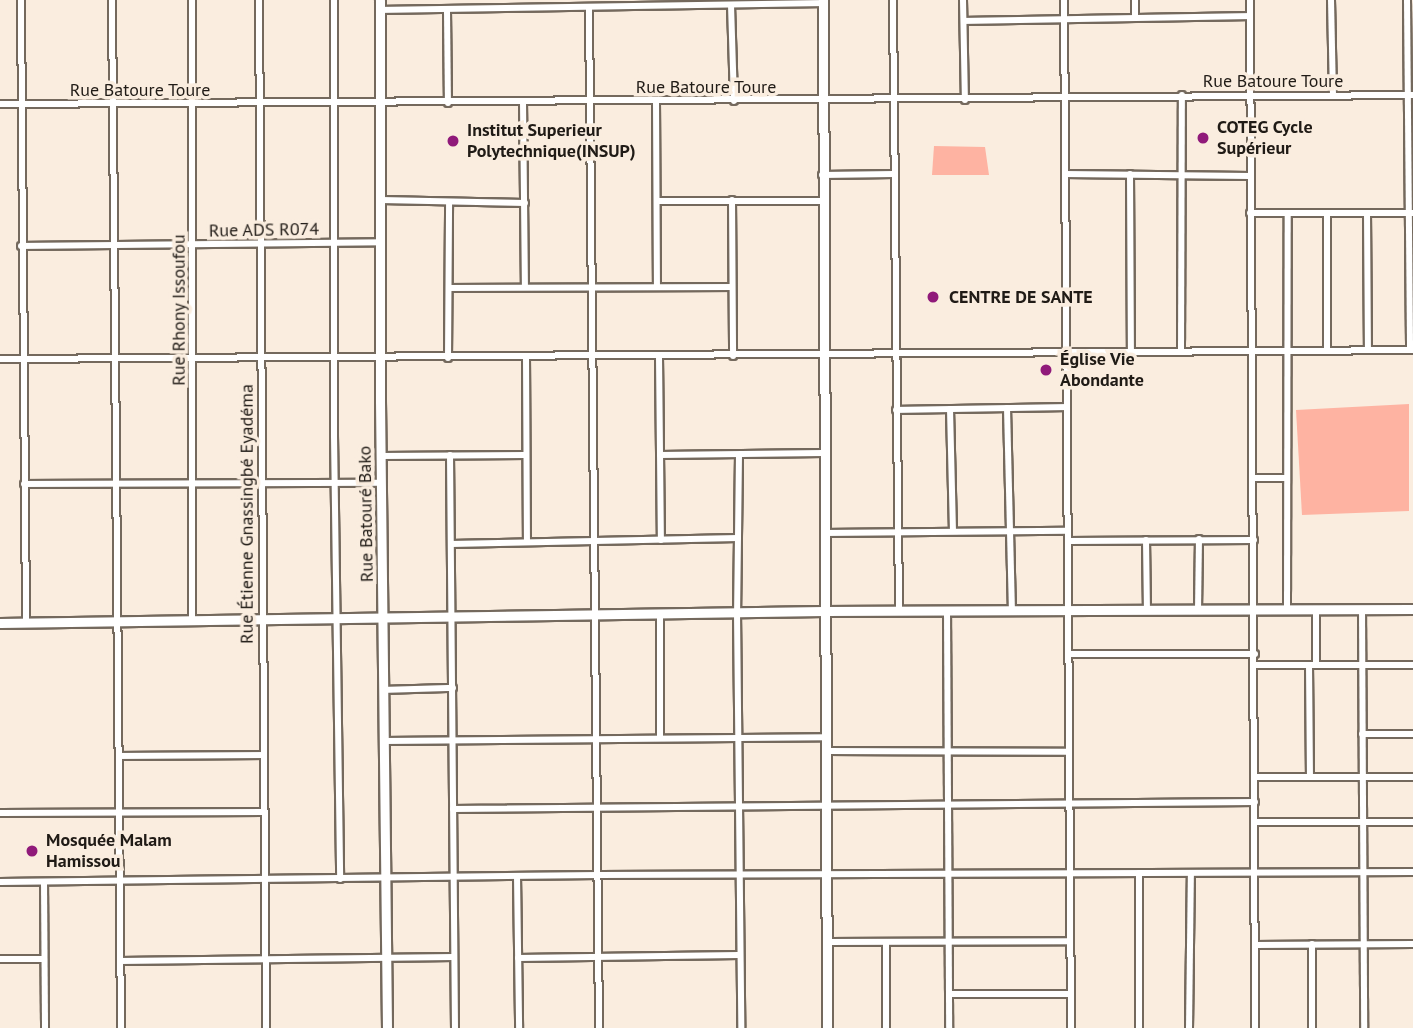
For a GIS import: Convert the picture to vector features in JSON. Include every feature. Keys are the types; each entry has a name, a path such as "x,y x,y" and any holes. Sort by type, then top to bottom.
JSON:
{"street":[{"path":"21,0 26,623"},
{"path":"112,0 121,1028"},
{"name":"Rue Rhony Issoufou","path":"192,0 192,620"},
{"name":"Rue Étienne Gnassingbé Eyadéma","path":"260,0 260,483 266,1028"},
{"path":"334,0 333,243 340,879"},
{"path":"893,0 899,611"},
{"path":"963,0 965,100"},
{"path":"1064,0 1070,1028"},
{"path":"1135,0 1135,18"},
{"path":"1250,0 1256,777 1255,1028"},
{"path":"1331,0 1332,96"},
{"path":"0,359 897,356 1131,351 1411,350 1410,16 1407,0"},
{"path":"380,5 447,11 823,1 827,1028"},
{"name":"Rue Batouré Bako","path":"380,5 380,358 387,1028"},
{"path":"732,5 734,101"},
{"path":"589,8 599,1028"},
{"path":"447,11 448,103"},
{"path":"964,20 1250,16"},
{"path":"1181,351 1182,95"},
{"name":"Rue Batoure Toure","path":"0,104 822,101 1182,95 1410,95"},
{"path":"523,102 525,287"},
{"path":"656,102 657,287"},
{"path":"822,174 894,174"},
{"path":"1065,174 1250,176"},
{"path":"1130,174 1131,351"},
{"path":"381,200 525,203"},
{"path":"732,200 733,356"},
{"path":"657,201 822,201"},
{"path":"449,202 449,358"},
{"path":"1250,213 1410,213"},
{"path":"1287,610 1288,213"},
{"path":"1327,213 1327,350"},
{"path":"1367,213 1368,350"},
{"name":"Rue ADS R074","path":"21,246 382,242"},
{"path":"449,288 732,288"},
{"path":"527,357 527,542"},
{"path":"659,357 661,540"},
{"path":"895,410 1066,407"},
{"path":"1007,408 1012,611"},
{"path":"950,409 953,530"},
{"path":"660,456 823,453"},
{"path":"450,455 455,1028"},
{"path":"381,456 526,455"},
{"path":"739,455 737,737 741,1028"},
{"path":"1253,478 1287,478"},
{"path":"24,484 381,483"},
{"path":"824,533 1068,531"},
{"path":"451,544 738,538"},
{"path":"1198,610 1199,539"},
{"path":"1146,540 1147,610"},
{"path":"1068,541 1254,540"},
{"path":"1362,609 1363,1028"},
{"path":"0,623 824,611 1413,609"},
{"path":"1310,776 1316,610"},
{"path":"947,611 949,1028"},
{"path":"660,614 660,738"},
{"path":"1068,654 1255,654"},
{"path":"1254,665 1413,665"},
{"path":"384,690 453,688"},
{"path":"1362,734 1413,734"},
{"path":"384,741 827,737"},
{"path":"827,751 1068,752"},
{"path":"119,756 262,755"},
{"path":"1256,777 1413,777"},
{"path":"453,809 1255,802"},
{"path":"0,813 264,812"},
{"path":"1255,822 1413,822"},
{"path":"0,882 598,875 1413,872"},
{"path":"1139,873 1139,1028"},
{"path":"1189,1028 1191,873"},
{"path":"517,876 519,1028"},
{"path":"44,882 45,1028"},
{"path":"827,942 1070,941"},
{"path":"886,942 886,1028"},
{"path":"1312,944 1312,1028"},
{"path":"1255,945 1413,944"},
{"path":"518,958 740,955"},
{"path":"120,961 454,957"},
{"path":"0,959 44,959"},
{"path":"949,994 1071,994"}],"shaded area":[{"path":"934,146 985,147 989,175 932,175"},
{"path":"1409,404 1409,511 1302,515 1296,410"}],"place":[{"name":"COTEG Cycle Supérieur","path":"1203,138"},
{"name":"Institut Superieur Polytechnique(INSUP)","path":"453,141"},
{"name":"CENTRE DE SANTE","path":"933,297"},
{"name":"Église Vie Abondante","path":"1046,370"},
{"name":"Mosquée Malam Hamissou","path":"32,851"}]}
